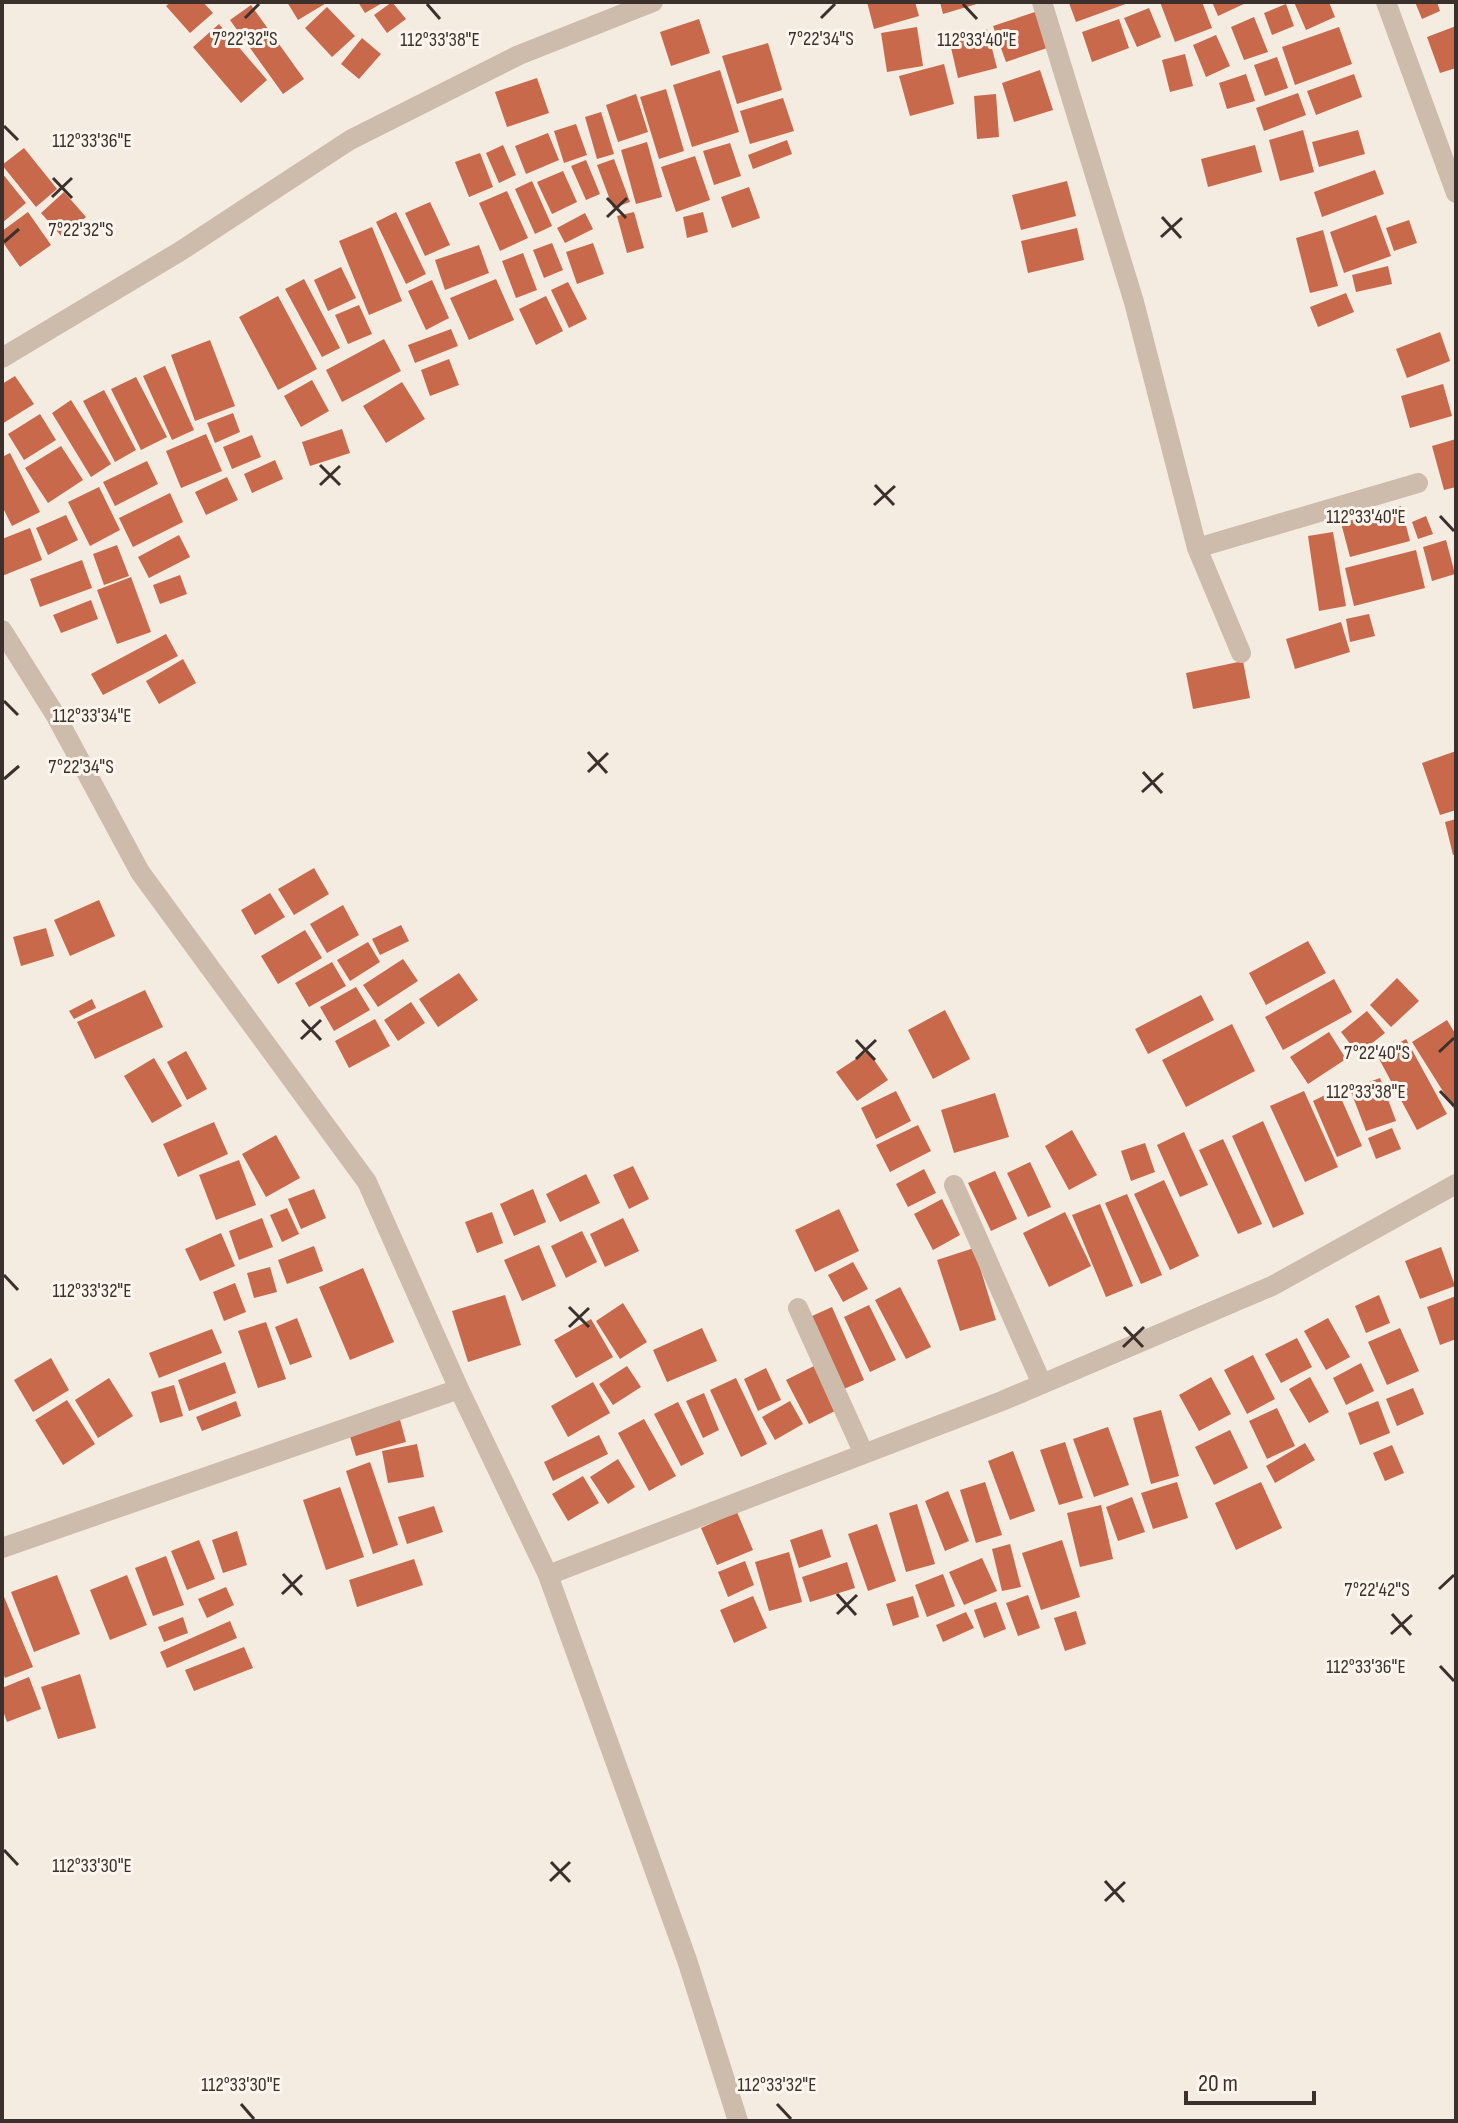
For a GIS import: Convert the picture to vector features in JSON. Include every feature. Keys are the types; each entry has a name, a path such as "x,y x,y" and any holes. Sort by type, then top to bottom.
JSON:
{"street":[{"path":"2,358 179,252 350,140 519,55 653,2"},
{"path":"1042,2 1134,302 1197,548 1241,653"},
{"path":"1386,2 1456,193"},
{"path":"1197,548 1418,483"},
{"path":"2,630 56,716 140,872 367,1182 459,1389 548,1575 682,1946 738,2121"},
{"path":"548,1575 1042,1384 1272,1286 1456,1184"},
{"path":"954,1185 1042,1384"},
{"path":"798,1308 864,1454"},
{"path":"2,1548 459,1389"}],"building":[{"path":"171,2 203,2 213,13 190,33 166,6"},
{"path":"287,2 328,2 298,20"},
{"path":"358,2 384,2 365,13"},
{"path":"392,2 406,19 387,33 374,15"},
{"path":"867,2 915,2 919,16 874,29"},
{"path":"940,2 980,2 980,3 943,14"},
{"path":"1131,2 1076,22 1069,3"},
{"path":"1160,2 1202,2 1212,28 1175,42"},
{"path":"1212,2 1248,2 1218,16"},
{"path":"1294,2 1329,2 1335,17 1306,30"},
{"path":"1415,2 1437,2 1440,11 1422,19"},
{"path":"1286,4 1294,26 1272,35 1264,13"},
{"path":"251,5 304,79 283,94 230,20"},
{"path":"327,7 355,36 332,57 305,28"},
{"path":"1149,8 1161,37 1137,47 1124,18"},
{"path":"1038,11 1050,47 1006,62 993,26"},
{"path":"1254,17 1268,52 1244,60 1231,27"},
{"path":"699,19 710,53 671,66 660,32"},
{"path":"1119,19 1129,48 1092,62 1082,32"},
{"path":"219,24 267,80 241,103 193,47"},
{"path":"1456,26 1456,68 1440,73 1427,37"},
{"path":"917,27 923,66 887,72 881,33"},
{"path":"1339,27 1352,64 1295,85 1282,47"},
{"path":"987,29 997,68 958,78 949,39"},
{"path":"1216,35 1230,66 1206,77 1193,45"},
{"path":"362,38 381,54 359,79 341,64"},
{"path":"768,43 782,90 737,104 722,56"},
{"path":"1185,54 1193,86 1170,92 1162,60"},
{"path":"1277,57 1288,88 1265,96 1254,65"},
{"path":"944,64 954,104 910,116 899,76"},
{"path":"720,70 739,132 692,147 673,85"},
{"path":"1040,70 1053,110 1014,122 1002,83"},
{"path":"1246,74 1255,101 1227,109 1219,83"},
{"path":"1354,74 1362,97 1316,115 1307,91"},
{"path":"537,78 549,113 507,127 495,92"},
{"path":"666,89 684,151 659,159 640,97"},
{"path":"1298,93 1306,115 1264,131 1256,108"},
{"path":"636,94 648,132 618,142 606,105"},
{"path":"996,94 999,137 977,139 974,96"},
{"path":"783,98 794,131 750,144 740,111"},
{"path":"601,112 614,154 597,159 585,117"},
{"path":"576,124 587,155 564,163 554,131"},
{"path":"1303,130 1314,172 1280,181 1269,140"},
{"path":"1358,130 1365,154 1319,167 1312,142"},
{"path":"548,133 559,160 526,174 515,146"},
{"path":"787,140 792,154 753,169 748,155"},
{"path":"647,142 662,197 636,204 621,150"},
{"path":"730,143 741,176 714,185 703,151"},
{"path":"503,145 516,175 499,183 486,153"},
{"path":"1255,145 1262,172 1208,187 1201,159"},
{"path":"24,148 57,189 36,207 2,165"},
{"path":"480,153 493,187 469,197 455,162"},
{"path":"695,156 710,200 676,212 661,167"},
{"path":"614,159 630,202 613,208 597,165"},
{"path":"586,160 600,194 586,200 571,166"},
{"path":"1375,170 1384,194 1322,217 1314,192"},
{"path":"563,171 577,202 552,214 537,182"},
{"path":"2,173 26,203 2,223"},
{"path":"532,181 552,226 535,234 515,189"},
{"path":"1067,181 1076,216 1021,230 1012,195"},
{"path":"749,187 760,218 732,228 721,197"},
{"path":"507,191 528,238 500,251 479,203"},
{"path":"64,192 86,217 63,238 41,213"},
{"path":"430,202 450,245 425,256 405,213"},
{"path":"28,212 51,245 20,267 2,241 2,231"},
{"path":"396,212 426,274 406,284 376,222"},
{"path":"634,212 644,248 627,253 617,216"},
{"path":"703,212 708,232 687,238 683,217"},
{"path":"585,213 593,229 565,243 557,228"},
{"path":"1376,215 1391,256 1344,273 1330,232"},
{"path":"1409,220 1417,243 1394,251 1386,228"},
{"path":"372,227 402,301 369,315 339,241"},
{"path":"1077,228 1084,260 1028,273 1021,241"},
{"path":"1323,230 1338,286 1310,293 1296,238"},
{"path":"552,243 563,270 544,278 533,250"},
{"path":"593,243 604,274 577,284 566,252"},
{"path":"479,245 489,273 445,290 435,260"},
{"path":"523,253 537,290 516,298 502,261"},
{"path":"1388,266 1392,284 1356,292 1352,275"},
{"path":"341,267 356,298 328,311 314,280"},
{"path":"304,279 340,348 322,357 285,289"},
{"path":"496,279 514,320 469,340 450,298"},
{"path":"432,280 449,318 426,330 408,291"},
{"path":"568,282 587,319 569,328 551,290"},
{"path":"1346,293 1354,312 1318,327 1310,307"},
{"path":"278,296 317,369 278,390 239,317"},
{"path":"546,296 563,331 536,345 519,309"},
{"path":"359,305 372,334 348,344 335,315"},
{"path":"451,329 458,346 415,363 408,345"},
{"path":"1440,332 1450,361 1407,378 1396,349"},
{"path":"384,339 401,371 342,402 326,370"},
{"path":"210,340 235,406 195,421 171,355"},
{"path":"449,359 459,385 430,396 421,370"},
{"path":"165,366 194,430 172,440 143,376"},
{"path":"15,376 34,404 2,424 2,384"},
{"path":"136,377 167,437 141,450 111,389"},
{"path":"312,380 329,411 301,427 284,396"},
{"path":"402,382 425,419 386,443 363,406"},
{"path":"1443,384 1452,416 1410,428 1401,396"},
{"path":"104,390 136,450 115,462 83,401"},
{"path":"71,400 111,464 91,477 52,413"},
{"path":"233,413 240,432 215,443 207,423"},
{"path":"40,414 56,440 24,460 8,434"},
{"path":"342,429 350,453 310,466 302,442"},
{"path":"206,434 222,471 181,488 166,451"},
{"path":"252,435 261,457 232,469 223,447"},
{"path":"1456,439 1456,487 1444,490 1432,446"},
{"path":"61,446 83,480 48,503 25,468"},
{"path":"10,453 40,512 12,526 2,506 2,457"},
{"path":"275,460 283,479 252,493 244,474"},
{"path":"147,461 158,484 115,506 103,482"},
{"path":"227,477 238,500 206,515 195,492"},
{"path":"99,487 120,530 90,546 68,502"},
{"path":"170,493 183,522 133,547 119,518"},
{"path":"1401,506 1410,541 1350,557 1341,523"},
{"path":"66,515 78,540 48,555 36,528"},
{"path":"1426,516 1433,534 1418,539 1412,522"},
{"path":"30,528 42,560 2,576 2,539"},
{"path":"1333,532 1346,606 1319,611 1308,536"},
{"path":"179,535 190,557 149,578 138,557"},
{"path":"1446,540 1455,574 1432,581 1423,547"},
{"path":"117,545 129,576 104,585 93,554"},
{"path":"1416,550 1425,588 1354,606 1345,568"},
{"path":"82,560 92,588 40,607 30,579"},
{"path":"180,575 187,594 160,604 153,585"},
{"path":"131,577 151,632 117,644 97,590"},
{"path":"91,600 98,619 61,633 53,615"},
{"path":"1369,614 1375,636 1350,642 1346,619"},
{"path":"1341,622 1350,652 1295,669 1286,639"},
{"path":"166,634 178,656 103,695 91,674"},
{"path":"183,659 196,683 159,704 146,681"},
{"path":"1243,661 1250,698 1193,709 1186,673"},
{"path":"1456,751 1456,810 1440,815 1422,763"},
{"path":"1456,819 1456,854 1453,855 1445,822"},
{"path":"314,868 329,894 294,915 278,889"},
{"path":"270,893 285,917 255,935 241,910"},
{"path":"99,900 115,936 70,956 54,920"},
{"path":"343,905 359,935 327,953 310,924"},
{"path":"401,925 409,941 380,955 372,939"},
{"path":"46,928 54,956 21,966 13,937"},
{"path":"305,930 322,958 278,984 261,956"},
{"path":"1308,941 1326,973 1266,1005 1249,973"},
{"path":"368,942 380,962 350,981 337,960"},
{"path":"403,959 418,981 378,1007 363,985"},
{"path":"332,962 346,986 309,1007 295,983"},
{"path":"459,973 478,1000 438,1027 419,999"},
{"path":"1397,978 1419,1001 1391,1027 1370,1005"},
{"path":"1334,979 1352,1012 1283,1050 1265,1017"},
{"path":"356,987 370,1010 334,1031 320,1007"},
{"path":"145,990 163,1027 95,1059 77,1022"},
{"path":"1201,995 1214,1020 1148,1054 1135,1029"},
{"path":"92,999 96,1008 74,1019 69,1011"},
{"path":"411,1002 425,1023 398,1041 384,1020"},
{"path":"945,1010 970,1059 933,1079 908,1030"},
{"path":"1367,1011 1385,1033 1358,1054 1341,1032"},
{"path":"375,1019 390,1046 349,1068 335,1041"},
{"path":"1447,1020 1456,1035 1456,1112 1412,1042"},
{"path":"1232,1024 1255,1071 1186,1107 1162,1060"},
{"path":"1329,1032 1346,1059 1308,1084 1290,1057"},
{"path":"1406,1039 1447,1114 1417,1130 1377,1055"},
{"path":"186,1051 207,1089 187,1100 167,1062"},
{"path":"868,1051 888,1080 857,1101 836,1072"},
{"path":"154,1058 182,1106 152,1123 124,1076"},
{"path":"1380,1078 1396,1121 1366,1131 1350,1089"},
{"path":"1337,1089 1362,1146 1337,1157 1313,1101"},
{"path":"896,1091 911,1121 876,1139 861,1108"},
{"path":"1304,1091 1338,1167 1305,1182 1270,1106"},
{"path":"995,1093 1009,1137 954,1153 941,1110"},
{"path":"1263,1121 1304,1214 1273,1228 1232,1136"},
{"path":"214,1122 228,1154 178,1177 163,1144"},
{"path":"918,1125 931,1151 890,1172 876,1145"},
{"path":"1392,1128 1401,1149 1376,1159 1368,1138"},
{"path":"1072,1130 1097,1175 1069,1190 1045,1146"},
{"path":"1184,1132 1208,1185 1180,1197 1157,1145"},
{"path":"276,1135 300,1178 266,1197 242,1154"},
{"path":"1223,1139 1262,1224 1238,1234 1199,1150"},
{"path":"1145,1143 1155,1172 1131,1181 1121,1151"},
{"path":"239,1160 256,1205 216,1220 199,1175"},
{"path":"1030,1162 1051,1207 1028,1217 1007,1173"},
{"path":"633,1166 649,1199 629,1209 613,1175"},
{"path":"924,1169 936,1193 908,1207 896,1184"},
{"path":"995,1171 1017,1219 991,1231 968,1183"},
{"path":"586,1174 600,1203 560,1222 546,1194"},
{"path":"1164,1180 1199,1256 1170,1270 1134,1194"},
{"path":"314,1189 326,1218 301,1229 288,1199"},
{"path":"533,1189 546,1222 514,1236 500,1204"},
{"path":"1127,1194 1162,1275 1141,1284 1105,1203"},
{"path":"942,1199 960,1235 933,1250 914,1214"},
{"path":"1100,1204 1133,1286 1106,1297 1072,1215"},
{"path":"287,1208 299,1234 282,1242 270,1215"},
{"path":"839,1209 859,1251 815,1272 795,1230"},
{"path":"492,1212 503,1243 477,1253 465,1222"},
{"path":"1065,1212 1091,1266 1049,1287 1023,1233"},
{"path":"262,1218 273,1247 239,1260 229,1231"},
{"path":"623,1218 639,1251 605,1267 590,1234"},
{"path":"582,1231 597,1262 566,1278 551,1246"},
{"path":"221,1233 235,1266 200,1281 185,1249"},
{"path":"539,1245 556,1286 522,1301 504,1260"},
{"path":"314,1246 323,1271 287,1284 278,1260"},
{"path":"1441,1247 1455,1286 1420,1299 1405,1261"},
{"path":"974,1248 996,1320 960,1331 937,1260"},
{"path":"853,1262 868,1289 843,1302 828,1275"},
{"path":"270,1267 277,1292 254,1298 247,1273"},
{"path":"363,1268 394,1342 350,1360 319,1287"},
{"path":"235,1283 246,1312 224,1321 213,1292"},
{"path":"900,1287 931,1347 906,1359 875,1300"},
{"path":"505,1295 521,1345 468,1362 452,1311"},
{"path":"1379,1295 1390,1323 1366,1333 1355,1306"},
{"path":"1456,1296 1456,1339 1440,1345 1427,1307"},
{"path":"623,1303 647,1342 620,1359 596,1321"},
{"path":"869,1305 896,1360 870,1372 844,1317"},
{"path":"832,1307 864,1380 844,1389 812,1316"},
{"path":"297,1318 312,1357 290,1365 275,1327"},
{"path":"1328,1318 1350,1357 1326,1370 1304,1331"},
{"path":"591,1319 613,1357 576,1378 554,1340"},
{"path":"266,1322 286,1379 258,1388 238,1331"},
{"path":"702,1328 717,1361 667,1382 653,1350"},
{"path":"1400,1328 1419,1371 1387,1385 1368,1342"},
{"path":"212,1329 222,1353 159,1378 149,1353"},
{"path":"1297,1338 1312,1367 1281,1383 1265,1354"},
{"path":"1253,1355 1275,1399 1247,1414 1224,1370"},
{"path":"51,1358 69,1390 33,1412 14,1380"},
{"path":"225,1362 236,1393 189,1411 178,1380"},
{"path":"1361,1363 1374,1391 1346,1405 1333,1378"},
{"path":"627,1366 641,1387 613,1405 599,1384"},
{"path":"814,1366 837,1410 809,1424 786,1380"},
{"path":"766,1368 781,1400 758,1411 744,1379"},
{"path":"1211,1377 1231,1414 1199,1431 1179,1395"},
{"path":"1310,1377 1329,1412 1309,1423 1289,1389"},
{"path":"109,1378 133,1416 98,1438 75,1400"},
{"path":"736,1378 767,1444 741,1457 710,1390"},
{"path":"593,1382 610,1413 568,1437 551,1406"},
{"path":"174,1385 183,1416 160,1423 151,1392"},
{"path":"1413,1388 1424,1414 1397,1426 1386,1399"},
{"path":"704,1393 719,1430 703,1438 686,1401"},
{"path":"67,1400 95,1444 63,1465 35,1420"},
{"path":"236,1401 241,1416 202,1431 196,1417"},
{"path":"790,1401 803,1424 775,1440 762,1417"},
{"path":"1378,1401 1390,1433 1360,1445 1348,1413"},
{"path":"678,1402 704,1454 681,1466 654,1414"},
{"path":"1277,1408 1295,1446 1267,1459 1249,1421"},
{"path":"1161,1410 1179,1476 1151,1484 1133,1418"},
{"path":"399,1416 406,1442 356,1456 348,1430"},
{"path":"644,1419 676,1476 649,1491 618,1433"},
{"path":"1108,1427 1129,1485 1094,1497 1073,1439"},
{"path":"1230,1430 1248,1468 1214,1485 1195,1447"},
{"path":"599,1435 608,1454 553,1481 544,1462"},
{"path":"1065,1442 1083,1498 1059,1505 1040,1450"},
{"path":"1305,1443 1315,1460 1275,1483 1266,1466"},
{"path":"417,1444 424,1477 388,1483 382,1451"},
{"path":"1392,1445 1404,1473 1385,1481 1373,1453"},
{"path":"1013,1451 1035,1511 1010,1520 988,1461"},
{"path":"618,1459 635,1487 608,1504 590,1477"},
{"path":"370,1462 398,1545 373,1554 346,1471"},
{"path":"583,1476 599,1503 568,1521 552,1494"},
{"path":"985,1482 1002,1535 976,1543 960,1490"},
{"path":"1177,1482 1188,1518 1153,1529 1141,1493"},
{"path":"1261,1482 1282,1528 1236,1550 1215,1503"},
{"path":"340,1487 364,1557 326,1570 303,1500"},
{"path":"948,1491 969,1541 945,1551 925,1501"},
{"path":"1132,1497 1145,1532 1118,1541 1106,1507"},
{"path":"917,1504 935,1564 906,1572 889,1513"},
{"path":"1101,1505 1113,1559 1080,1567 1067,1513"},
{"path":"434,1506 443,1532 407,1544 398,1517"},
{"path":"737,1512 753,1550 717,1565 701,1528"},
{"path":"877,1524 896,1581 868,1591 848,1534"},
{"path":"822,1529 831,1557 799,1568 790,1540"},
{"path":"237,1531 247,1565 223,1573 212,1540"},
{"path":"199,1540 215,1579 187,1590 171,1551"},
{"path":"1062,1540 1080,1597 1041,1610 1022,1553"},
{"path":"1010,1544 1021,1587 1002,1591 992,1549"},
{"path":"789,1552 802,1602 769,1611 755,1562"},
{"path":"166,1556 184,1605 153,1616 135,1568"},
{"path":"982,1558 997,1591 964,1605 949,1572"},
{"path":"414,1559 423,1585 357,1607 349,1580"},
{"path":"745,1561 754,1585 728,1597 718,1572"},
{"path":"847,1562 855,1588 810,1602 802,1577"},
{"path":"943,1574 955,1606 927,1617 915,1585"},
{"path":"57,1575 80,1634 34,1652 11,1592"},
{"path":"127,1575 147,1625 110,1640 90,1590"},
{"path":"226,1587 234,1605 207,1618 198,1599"},
{"path":"2,1592 33,1667 5,1678 2,1671"},
{"path":"1028,1595 1040,1628 1018,1636 1006,1603"},
{"path":"753,1596 767,1628 734,1643 720,1610"},
{"path":"913,1596 919,1617 893,1626 886,1604"},
{"path":"996,1602 1006,1629 984,1638 974,1610"},
{"path":"1076,1611 1086,1644 1065,1651 1054,1618"},
{"path":"966,1612 974,1628 943,1642 936,1625"},
{"path":"183,1617 188,1633 164,1642 158,1627"},
{"path":"230,1621 237,1638 167,1668 160,1652"},
{"path":"244,1647 253,1668 194,1691 185,1670"},
{"path":"80,1674 96,1728 58,1739 41,1687"},
{"path":"29,1677 41,1709 7,1722 2,1708 2,1688"}]}
